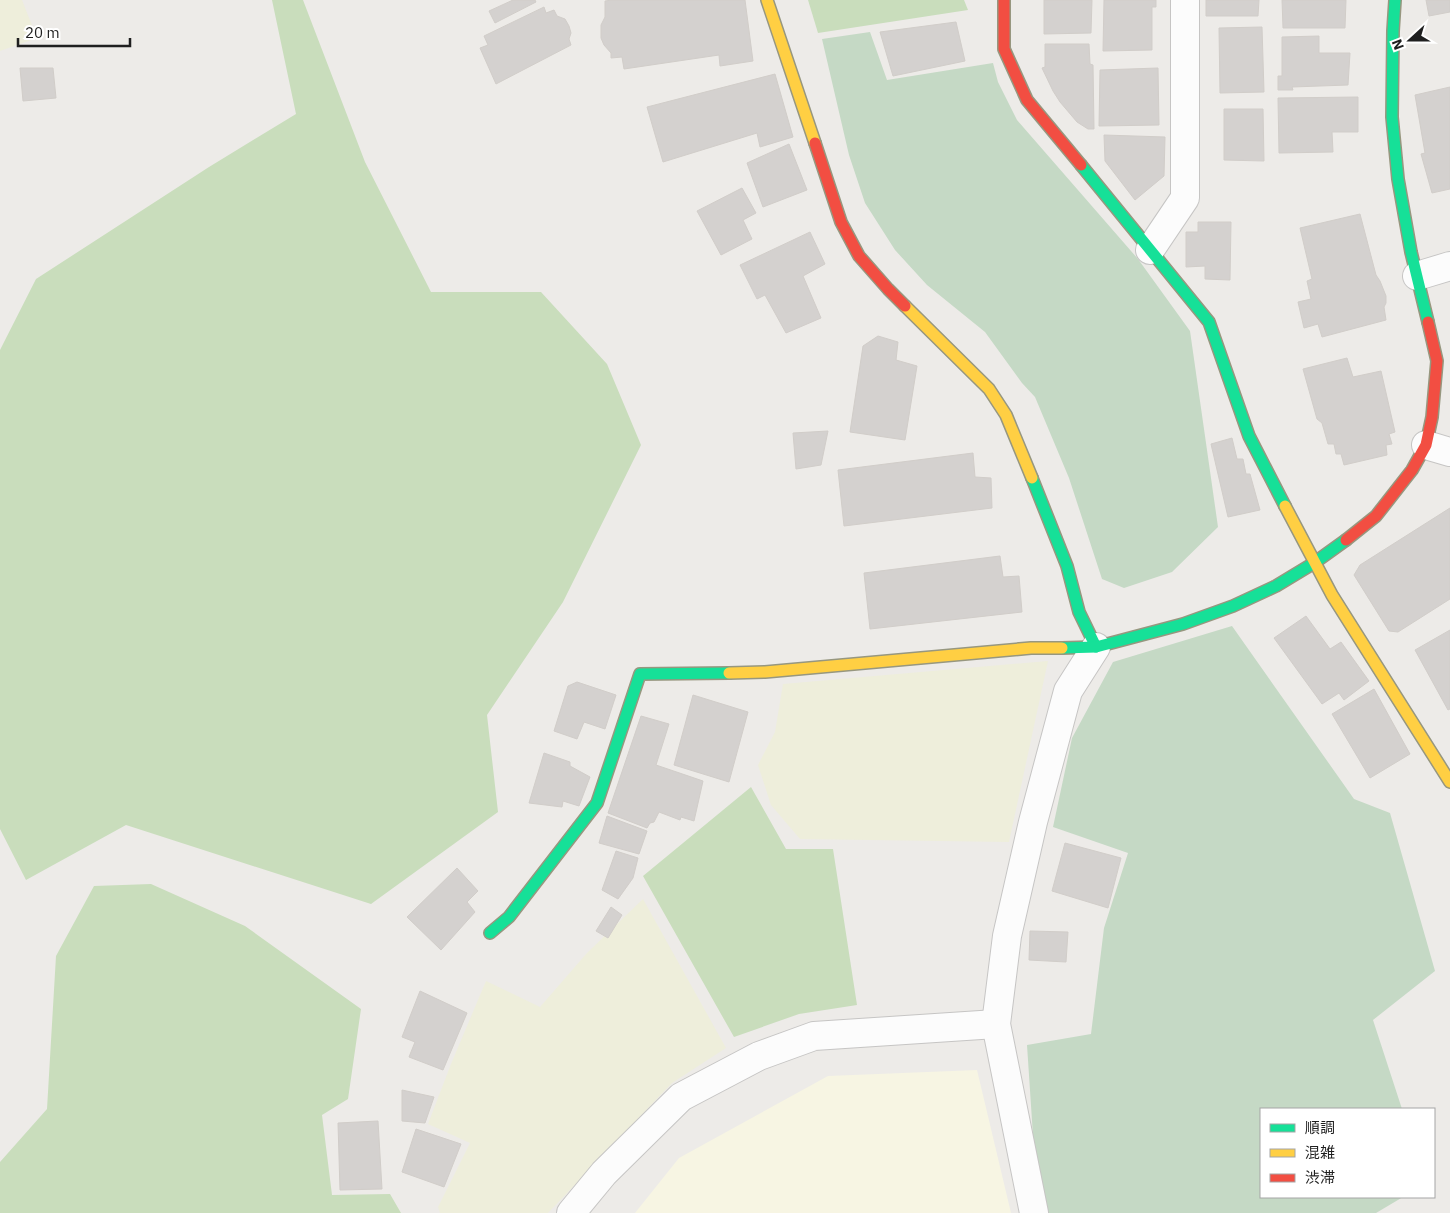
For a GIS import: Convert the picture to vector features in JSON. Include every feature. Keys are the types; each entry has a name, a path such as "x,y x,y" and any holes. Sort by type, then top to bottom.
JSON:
{"street":[{"path":"767,0 841,222 864,262 888,289 989,389 1006,415 1067,566 1079,612 1096,647"},
{"path":"1004,0 1004,49 1027,100 1209,322 1249,436 1314,563 1450,782"},
{"path":"1150,250 1185,198 1184,0"},
{"path":"490,933 509,917 598,802 640,674 765,672 1031,648 1096,647 1183,624 1233,606 1276,586 1314,563 1376,516 1412,470 1438,448 1432,417 1437,361 1411,252 1398,179 1392,117 1395,0"},
{"path":"1417,276 1450,266"},
{"path":"1034,1213 996,1024 1007,936 1033,822 1068,691 1096,647"},
{"path":"571,1213 604,1174 681,1097 759,1056 814,1036 996,1024"}],"shaded area":[{"path":"977,1070 1011,1213 635,1213 679,1158 828,1076"}],"green space":[{"path":"0,0 22,0 37,38 0,51"},
{"path":"272,0 303,0 365,162 431,292 541,292 607,364 641,445 563,602 487,715 498,812 371,904 126,825 26,880 0,829 0,350 36,279 209,167 296,114"},
{"path":"808,0 964,0 968,10 818,33"},
{"path":"870,32 887,80 993,63 998,82 1017,120 1138,259 1190,331 1218,527 1172,572 1124,588 1102,579 1069,478 1035,397 1022,383 985,332 927,285 895,250 865,203 849,155 822,39"},
{"path":"1232,626 1354,799 1390,813 1435,971 1373,1020 1402,1108 1260,1108 1260,1198 1401,1198 1376,1213 1045,1213 1035,1166 1027,1045 1091,1034 1104,928 1128,853 1053,827 1072,738 1113,662"},
{"path":"1048,661 1009,842 800,839 771,805 758,765 775,732 783,684"},
{"path":"751,787 786,849 833,849 857,1005 799,1014 734,1037 643,876"},
{"path":"151,884 245,926 361,1009 348,1099 322,1115 332,1195 390,1194 401,1213 0,1213 0,1162 47,1109 56,956 94,886"},
{"path":"643,899 726,1048 672,1083 548,1213 440,1213 438,1207 470,1143 428,1124 486,981 540,1007 587,953"}],"building":[{"path":"513,0 535,0 536,2 495,23 489,11"},
{"path":"745,0 753,61 720,66 719,55 624,69 622,57 611,58 611,53 601,38 601,25 605,17 605,1"},
{"path":"1044,0 1092,0 1091,33 1044,34"},
{"path":"1104,0 1156,0 1156,7 1152,7 1152,50 1103,51"},
{"path":"1206,0 1259,0 1258,16 1206,16"},
{"path":"1282,0 1346,0 1345,28 1283,28"},
{"path":"1426,0 1450,0 1450,12 1429,16"},
{"path":"544,7 546,13 554,10 557,16 565,19 571,33 569,39 571,45 496,84 480,48 488,45 484,36"},
{"path":"956,22 965,61 893,76 880,32"},
{"path":"1262,27 1264,92 1220,93 1219,28"},
{"path":"1319,36 1319,53 1350,53 1348,85 1292,87 1293,90 1278,90 1278,76 1282,76 1282,37"},
{"path":"1045,44 1089,44 1090,64 1093,65 1094,129 1088,129 1077,122 1053,91 1042,68 1045,67"},
{"path":"20,68 53,68 56,98 23,101"},
{"path":"1158,68 1159,125 1099,126 1100,70"},
{"path":"775,74 793,137 760,147 757,133 663,162 647,107"},
{"path":"1450,87 1450,189 1432,193 1421,154 1425,153 1415,95"},
{"path":"1358,97 1358,132 1332,132 1333,152 1279,153 1278,98"},
{"path":"1224,109 1263,109 1264,161 1224,160"},
{"path":"1104,135 1165,137 1164,176 1135,200 1105,161"},
{"path":"789,144 807,190 763,207 747,163"},
{"path":"742,188 756,213 743,220 752,239 721,255 697,211"},
{"path":"1360,214 1376,275 1386,296 1384,307 1386,320 1322,337 1318,324 1304,328 1298,302 1311,299 1307,281 1312,279 1300,228"},
{"path":"1198,222 1231,222 1230,280 1205,279 1205,266 1186,267 1186,232 1198,232"},
{"path":"810,232 825,264 803,276 821,318 786,333 765,295 757,299 740,265"},
{"path":"878,336 898,342 896,360 917,366 905,440 850,432 863,346"},
{"path":"1347,358 1353,377 1381,371 1395,432 1389,434 1392,444 1386,445 1387,455 1344,465 1341,454 1336,454 1334,444 1328,444 1322,423 1317,419 1303,369"},
{"path":"828,431 821,465 796,469 793,433"},
{"path":"1232,438 1237,459 1243,459 1246,474 1250,474 1260,510 1228,517 1211,444"},
{"path":"973,453 975,477 991,478 992,508 844,526 838,470"},
{"path":"1450,508 1450,599 1398,632 1389,631 1354,575 1360,565"},
{"path":"1000,556 1003,577 1019,576 1022,612 870,629 864,573"},
{"path":"1306,616 1330,649 1341,642 1369,681 1344,700 1339,693 1322,704 1274,638"},
{"path":"1450,630 1450,709 1448,710 1415,650"},
{"path":"577,682 616,695 605,729 584,722 577,739 554,731 568,686"},
{"path":"1374,689 1410,754 1370,778 1332,714"},
{"path":"693,695 748,712 729,782 674,765"},
{"path":"641,716 669,724 656,765 703,781 694,821 681,817 680,820 659,812 654,822 650,823 647,828 608,813"},
{"path":"544,753 570,762 570,766 590,777 579,806 563,801 562,807 529,803"},
{"path":"607,816 647,831 639,854 599,843"},
{"path":"1065,843 1121,858 1108,908 1052,891"},
{"path":"616,851 638,858 633,878 618,899 602,890"},
{"path":"457,868 478,891 467,902 475,912 441,950 407,917"},
{"path":"611,907 622,915 608,938 596,931"},
{"path":"1030,931 1068,932 1066,962 1029,960"},
{"path":"420,991 467,1013 443,1070 409,1057 415,1042 402,1037"},
{"path":"402,1090 434,1097 425,1123 402,1121"},
{"path":"378,1121 382,1189 340,1190 338,1123"},
{"path":"416,1129 461,1144 444,1187 402,1172"}],"traffic: fast":[{"path":"1395,0 1392,117 1398,179 1411,252 1428,322"},
{"path":"1081,165 1209,322 1249,436 1285,506"},
{"path":"1032,478 1067,566 1079,612 1096,647"},
{"path":"1062,648 1096,647 1183,624 1233,606 1276,586 1314,563 1346,540"},
{"path":"490,933 509,917 597,803 640,674 729,673"}],"traffic: slow":[{"path":"767,0 815,143"},
{"path":"905,306 989,389 1006,415 1032,478"},
{"path":"1285,506 1332,595 1450,782"},
{"path":"729,673 765,672 1031,648 1062,648"}],"traffic: jam":[{"path":"1004,0 1004,49 1027,100 1081,165"},
{"path":"815,143 841,222 859,256 905,306"},
{"path":"1346,540 1376,516 1412,470 1426,445 1432,417 1437,361 1428,322"}]}
